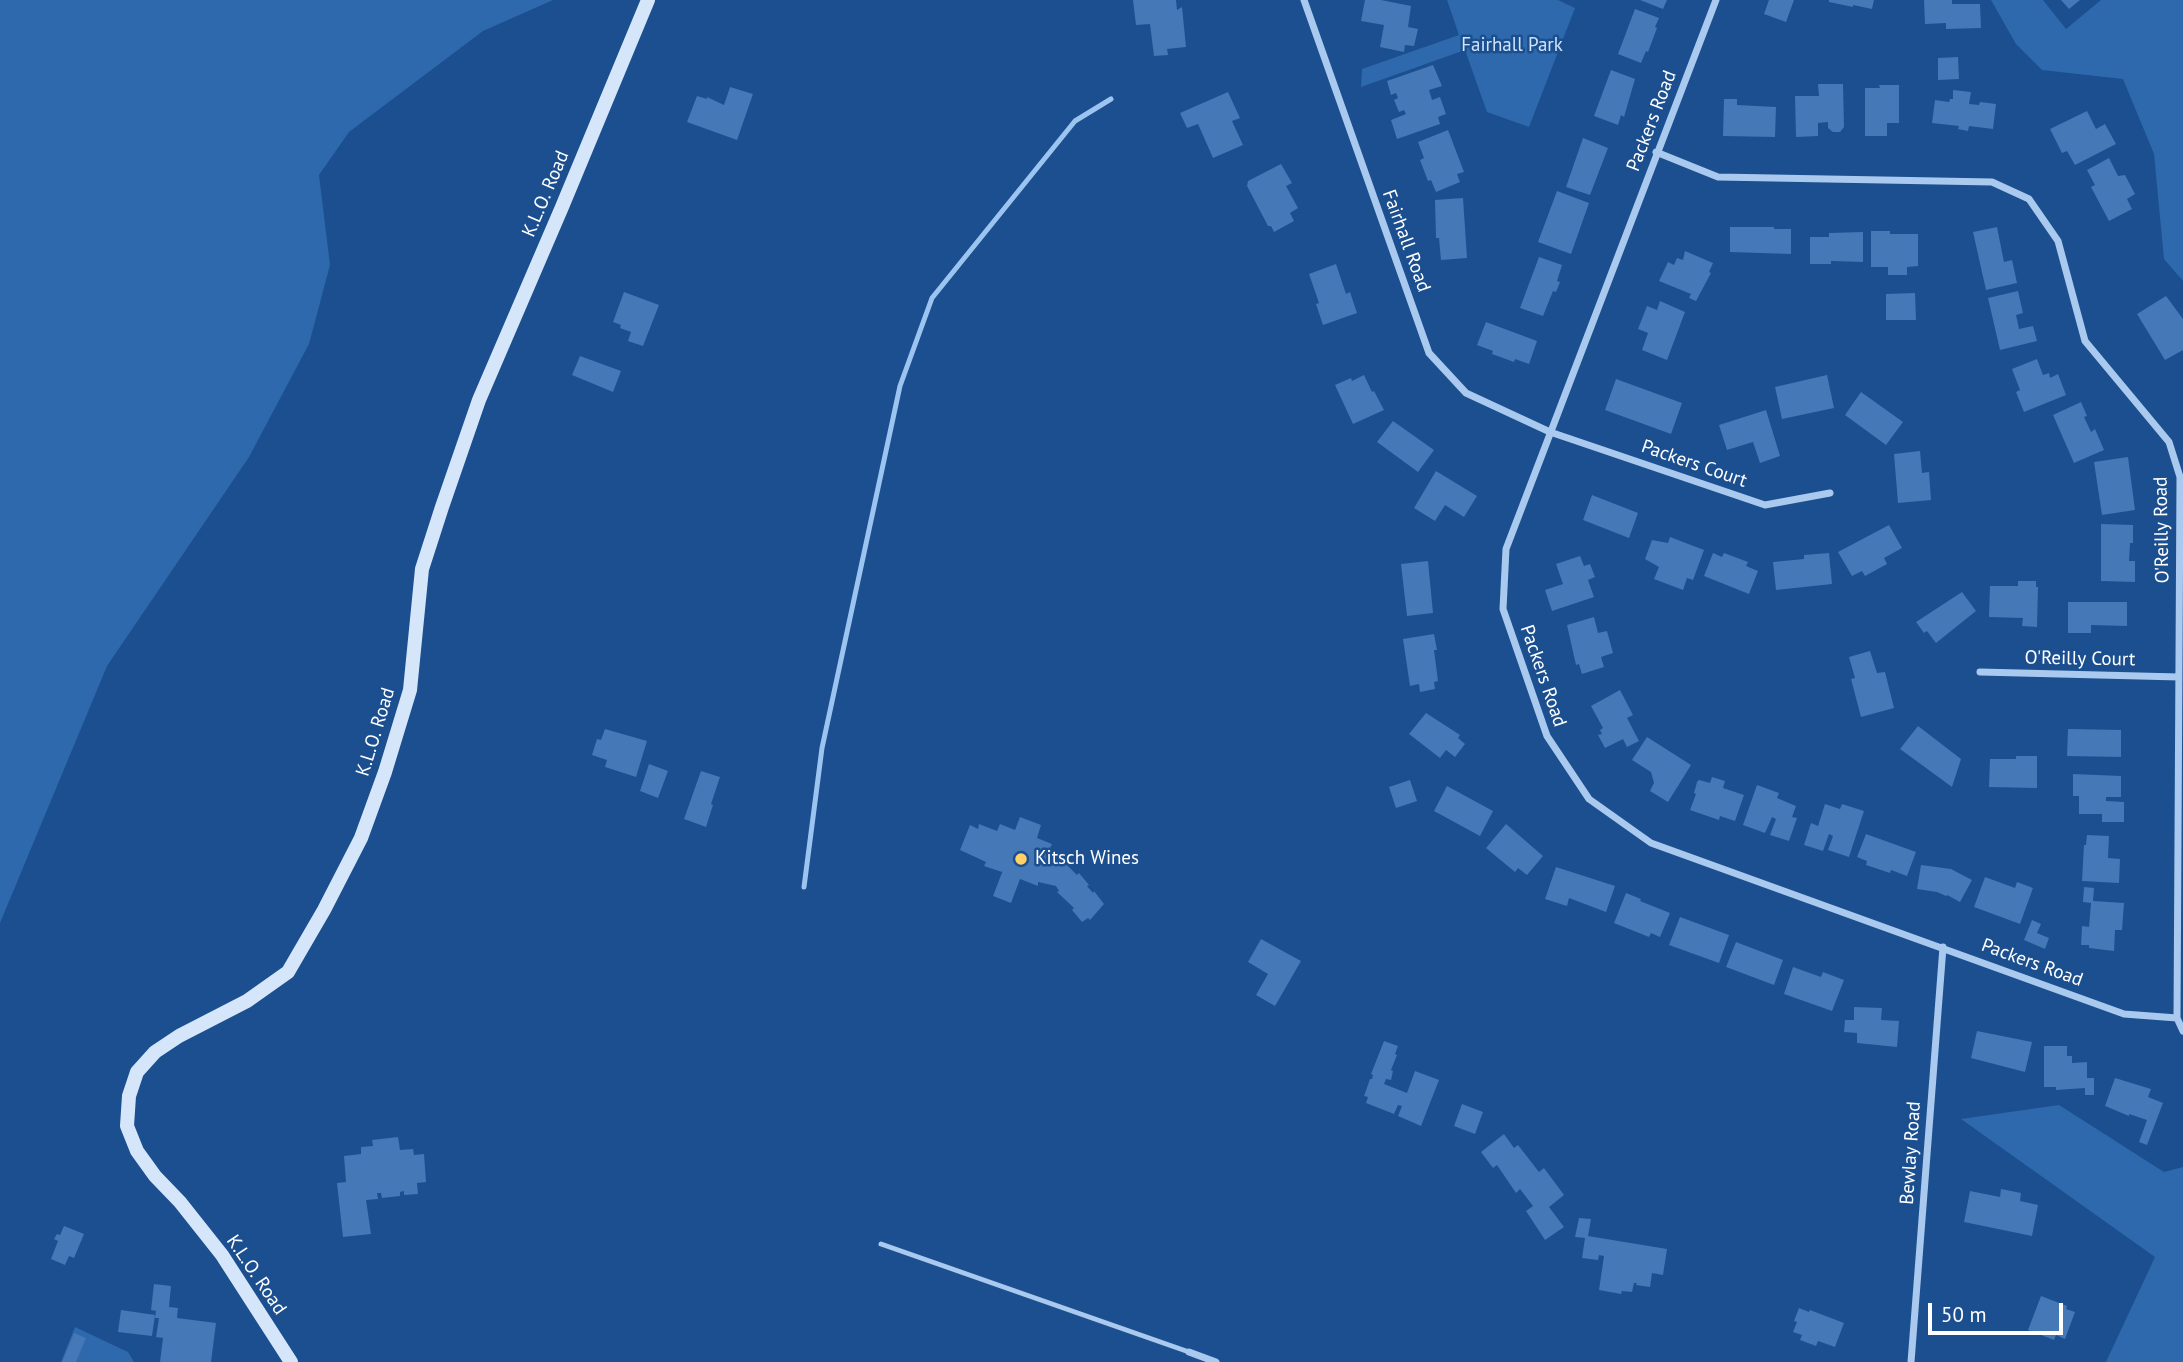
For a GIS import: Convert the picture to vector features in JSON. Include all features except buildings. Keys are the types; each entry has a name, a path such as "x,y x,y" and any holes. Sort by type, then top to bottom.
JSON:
{"main road":[{"name":"K.L.O. Road","path":"291,1362 222,1255 137,1152 127,1126 129,1096 137,1072 155,1052 247,1002 288,972 361,838 410,690 422,569 446,495 479,400 648,0"}],"street":[{"name":"Fairhall Road","path":"1304,0 1429,353 1466,393 1550,432"},
{"name":"Packers Road","path":"1716,0 1506,549 1503,609 1547,736 1589,799 1651,843 2124,1014 2177,1018"},
{"name":"O'Reilly Road","path":"1656,152 1718,177 1992,182 2029,198 2058,241 2085,341 2169,442 2180,477 2177,1018 2183,1031"},
{"name":"Packers Court","path":"1550,432 1765,505 1830,494"},
{"name":"O'Reilly Court","path":"1980,673 2179,677"},
{"name":"Bewlay Road","path":"1911,1362 1943,947"},
{"path":"1189,1352 1216,1362"}],"lane":[{"path":"881,1244 1189,1352"}],"green space":[{"path":"0,0 553,0 483,31 349,132 319,175 330,265 309,344 249,457 107,666 0,923"},
{"name":"Fairhall Park","path":"1447,0 1558,0 1575,8 1529,127 1487,112 1465,50 1361,87 1362,69 1459,35"},
{"path":"1991,0 2043,0 2066,29 2101,0 2183,0 2183,281 2164,259 2154,154 2123,79 2042,70 2016,44"},
{"path":"2059,1105 2164,1172 2183,1167 2183,1362 2106,1362 2155,1257 1961,1119"},
{"path":"75,1327 128,1352 134,1362 61,1362"}],"waterway":[{"path":"804,887 822,748 900,386 932,298 1075,121 1111,99"}],"place":[{"name":"Kitsch Wines","path":"1021,859"}]}
